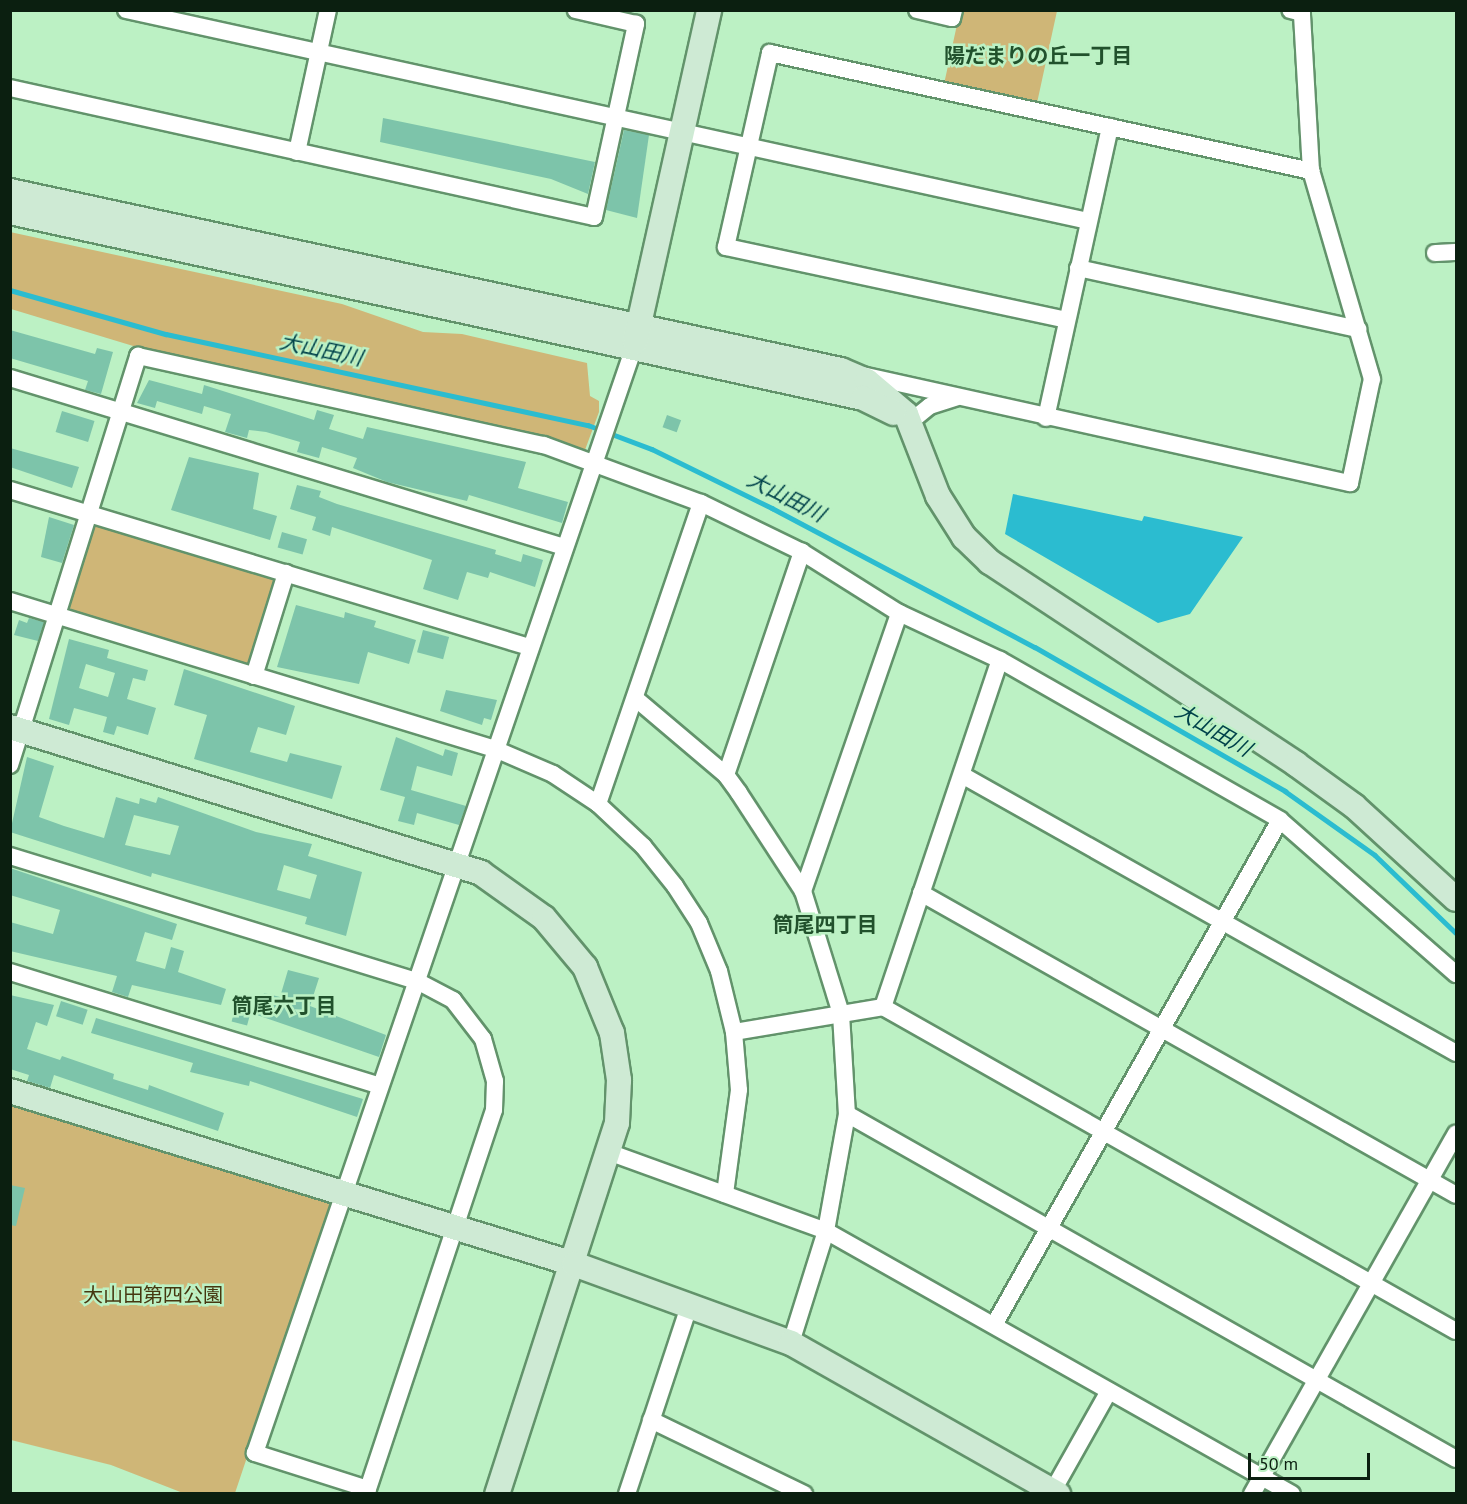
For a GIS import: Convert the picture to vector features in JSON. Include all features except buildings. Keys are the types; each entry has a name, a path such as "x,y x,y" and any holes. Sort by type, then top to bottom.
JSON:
{"street":[{"path":"126,10 1088,221"},
{"path":"297,152 328,10"},
{"path":"10,88 594,217 636,24 576,10"},
{"path":"10,856 417,981 453,1000 475,1026 489,1052 495,1081 494,1110 367,1492 255,1453 417,981 564,547 633,350 709,10"},
{"path":"916,10 952,18 954,10"},
{"path":"10,191 961,396 1046,418 1350,483 1372,379 1311,171 1302,13 1290,10"},
{"path":"1066,320 726,247 770,53 1311,171"},
{"path":"1046,418 1110,127"},
{"path":"10,212 633,350 863,398 900,416 913,427"},
{"path":"1435,253 1456,252"},
{"path":"1078,268 1358,329"},
{"path":"10,765 16,729 58,615 138,356 504,436 594,460 701,503 802,552 899,613 1000,660 1280,820 1456,974"},
{"path":"841,370 884,391 913,427 952,520 990,562 1296,764 1353,806 1456,899"},
{"path":"10,378 564,547"},
{"path":"913,427 930,406 961,396"},
{"path":"10,490 530,647"},
{"path":"598,804 701,503"},
{"path":"726,774 802,552"},
{"path":"254,676 286,573"},
{"path":"10,601 495,749 552,774 598,804 657,862 694,915 719,971 734,1032 739,1108 725,1194"},
{"path":"803,891 899,613"},
{"path":"883,1007 1000,660"},
{"path":"634,698 726,774 803,891 841,1014 847,1114 826,1231 791,1342"},
{"path":"16,729 456,863 523,900 585,967 604,1007 616,1058 619,1103 611,1153 497,1494"},
{"path":"962,775 1456,1053"},
{"path":"994,1325 1280,820"},
{"path":"921,893 1456,1195"},
{"path":"10,972 380,1086"},
{"path":"734,1032 883,1007 1456,1331"},
{"path":"10,1091 574,1264 791,1342 1054,1493 1110,1391"},
{"path":"847,1114 1456,1459"},
{"path":"1252,1494 1456,1135"},
{"path":"611,1153 826,1231 1292,1494"},
{"path":"627,1494 689,1307"},
{"path":"651,1420 804,1494"}],"green space":[{"path":"960,11 1057,11 1037,103 944,84"},
{"path":"10,232 342,304 423,332 462,334 587,363 590,396 599,401 599,412 585,450 163,355 11,309"},
{"path":"100,524 271,578 275,583 253,659 245,665 72,610 68,606 94,528"},
{"name":"大山田第四公園","path":"11,1103 325,1200 331,1207 235,1493 183,1493 111,1465 11,1440"}],"water":[{"path":"1013,494 1142,521 1144,516 1243,537 1190,614 1158,623 1005,534"}],"waterway":[{"name":"大山田川","path":"10,290 166,334 588,425 652,449 772,508 1035,647 1285,791 1375,855 1456,933"}],"district":[{"name":"陽だまりの丘一丁目","path":"1038,56"},
{"name":"筒尾四丁目","path":"825,925"},
{"name":"筒尾六丁目","path":"284,1006"}]}
